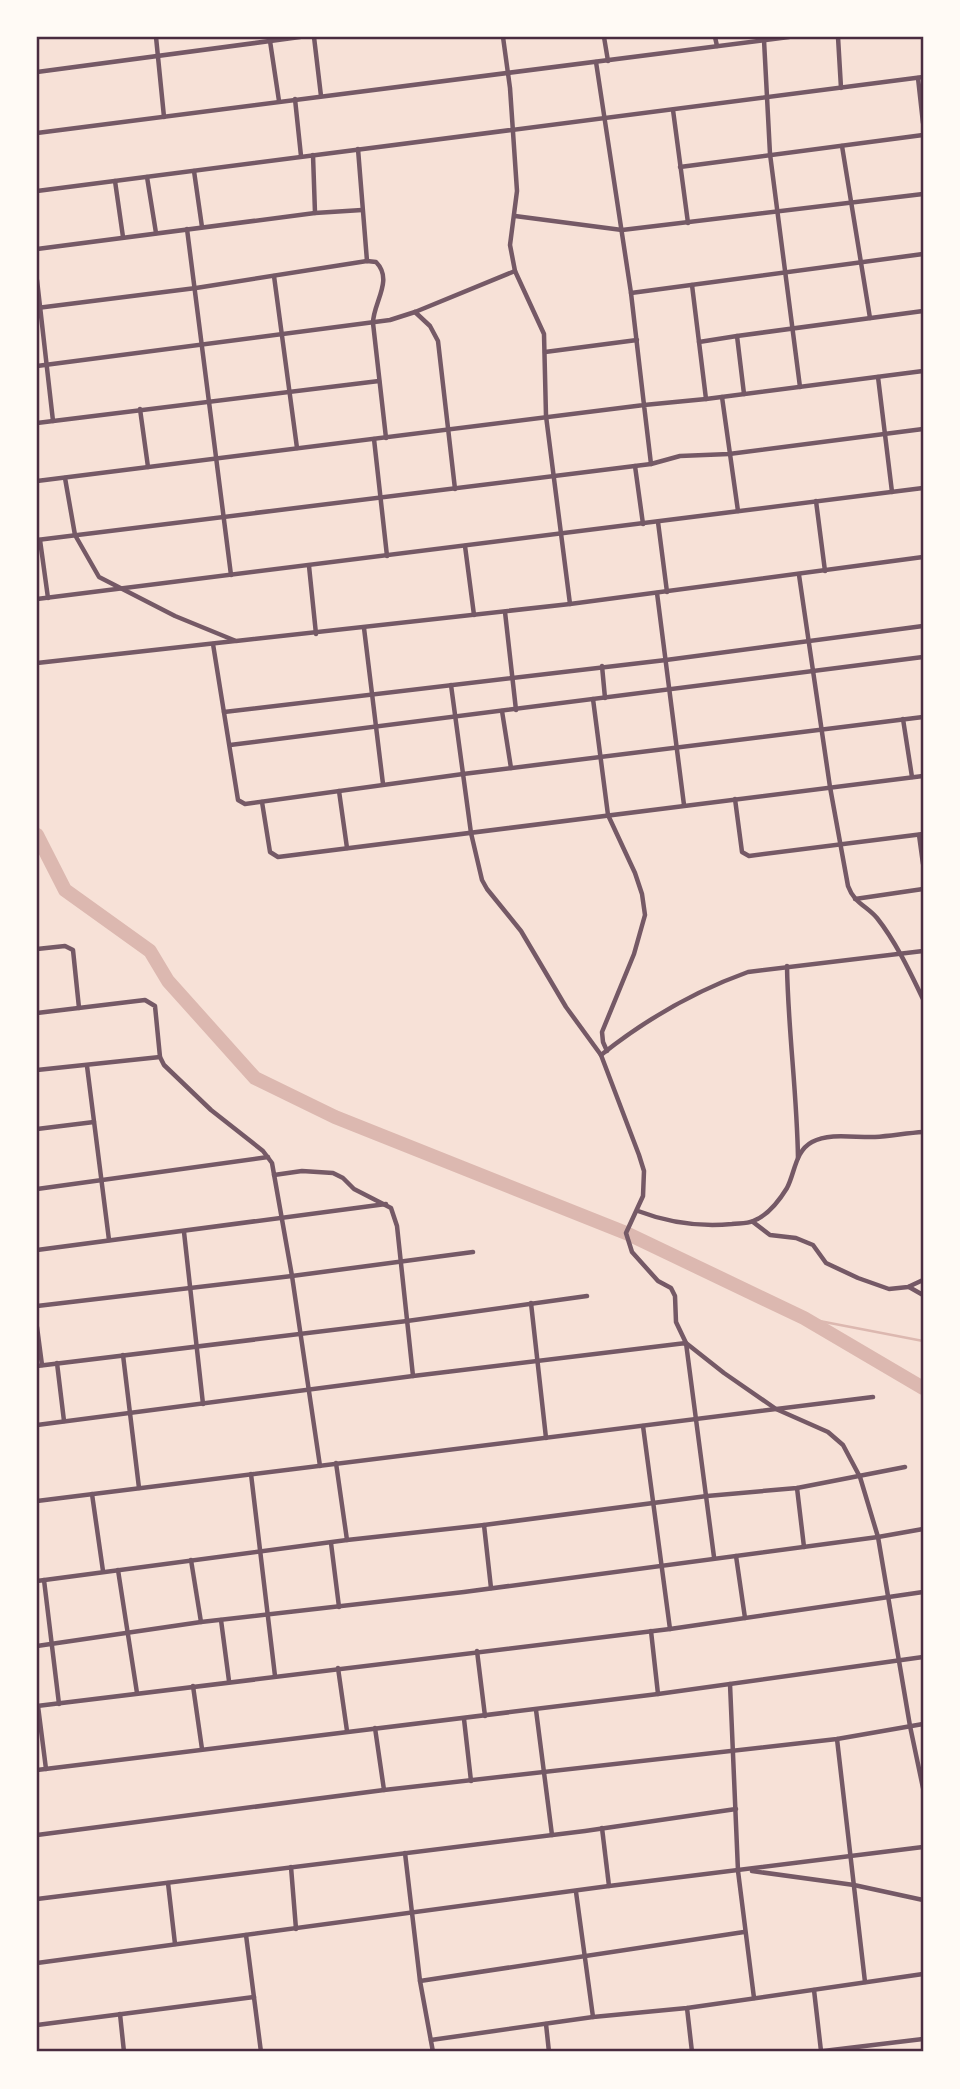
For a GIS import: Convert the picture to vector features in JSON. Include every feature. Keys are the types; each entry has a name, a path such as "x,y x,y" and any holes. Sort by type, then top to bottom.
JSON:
{"street":[{"path":"156,37 164,117"},
{"path":"37,72 250,40 270,41 300,37"},
{"path":"314,37 321,96"},
{"path":"503,37 517,191 510,245 515,271 544,334 546,416 570,604"},
{"path":"604,37 608,61"},
{"path":"715,37 717,46"},
{"path":"37,133 789,37"},
{"path":"838,37 841,88"},
{"path":"764,40 776,213 800,387"},
{"path":"270,41 278,101"},
{"path":"596,62 631,293 651,464"},
{"path":"37,191 921,78 923,123"},
{"path":"295,99 301,156"},
{"path":"673,110 688,223"},
{"path":"680,167 923,135"},
{"path":"842,146 870,318"},
{"path":"358,149 367,261"},
{"path":"313,155 314,214"},
{"path":"194,170 202,227"},
{"path":"147,177 156,233"},
{"path":"115,181 123,237"},
{"path":"515,216 622,230 923,194"},
{"path":"37,249 202,227 362,210"},
{"path":"187,229 231,576"},
{"path":"631,293 923,254"},
{"path":"38,308 196,288 367,261 376,262 380,265 383,276 383,292 375,306 373,323 386,438"},
{"path":"37,366 373,323 415,312 515,271"},
{"path":"274,276 284,334 297,449"},
{"path":"37,280 38,308 53,421"},
{"path":"692,285 706,399"},
{"path":"699,342 923,311"},
{"path":"415,312 430,326 438,341 455,489"},
{"path":"737,336 744,394"},
{"path":"545,352 637,340"},
{"path":"37,481 923,371"},
{"path":"878,377 892,492"},
{"path":"37,423 379,381"},
{"path":"722,397 738,512"},
{"path":"140,409 148,467"},
{"path":"48,598 39,540 552,477 651,464 680,456 729,454 923,429"},
{"path":"374,439 387,556"},
{"path":"635,466 643,524"},
{"path":"65,478 75,535 99,577 175,616 236,641"},
{"path":"37,599 923,488"},
{"path":"816,501 825,571"},
{"path":"658,522 667,592"},
{"path":"465,546 474,615"},
{"path":"37,663 505,612 923,557"},
{"path":"309,566 316,634"},
{"path":"799,575 821,730 848,886 854,899 876,917 923,999"},
{"path":"657,593 684,805"},
{"path":"505,612 516,710"},
{"path":"224,712 666,660 923,626"},
{"path":"364,628 383,784"},
{"path":"213,643 239,802 245,804 383,784 923,717"},
{"path":"230,746 923,657"},
{"path":"602,666 605,698"},
{"path":"451,685 471,833 482,880 521,931 566,1007 601,1055 644,1171 645,1185 638,1210 626,1233 632,1252 658,1281 671,1288 675,1296 676,1322 686,1343 714,1558"},
{"path":"593,699 608,815 635,873 645,915 634,954 602,1032 607,1051"},
{"path":"502,711 511,768"},
{"path":"903,719 912,777"},
{"path":"262,802 270,852 278,857 923,776"},
{"path":"339,791 347,848"},
{"path":"734,799 744,855 921,835 923,864"},
{"path":"854,899 923,889"},
{"path":"37,949 65,946 73,950 79,1008"},
{"path":"601,1055 671,1006 748,972 923,951"},
{"path":"638,1210 674,1223 712,1226 753,1222 780,1199 797,1158 796,1091 788,1019 787,966"},
{"path":"37,1013 145,1000 151,1002 156,1013 160,1058 169,1071 211,1110 269,1157 283,1219 320,1466"},
{"path":"37,1070 160,1058"},
{"path":"87,1066 108,1240"},
{"path":"37,1129 94,1122"},
{"path":"797,1158 809,1143 820,1139 923,1132"},
{"path":"37,1189 269,1157"},
{"path":"274,1175 311,1171 333,1173 354,1189 386,1204 394,1213 413,1376"},
{"path":"37,1250 386,1204"},
{"path":"753,1222 769,1235 796,1238 813,1245 826,1263 842,1272 889,1289 908,1287 923,1280"},
{"path":"184,1231 203,1404"},
{"path":"37,1306 473,1252"},
{"path":"908,1287 923,1294"},
{"path":"37,1327 39,1365 407,1321 587,1296"},
{"path":"530,1303 546,1438"},
{"path":"37,1425 686,1343 776,1409 828,1432 843,1445 860,1477 877,1537 923,1788"},
{"path":"123,1355 139,1488"},
{"path":"57,1363 64,1421"},
{"path":"37,1501 873,1397"},
{"path":"643,1426 670,1629"},
{"path":"337,1463 347,1540"},
{"path":"37,1581 347,1540 707,1496 797,1488 905,1467"},
{"path":"251,1474 275,1676"},
{"path":"797,1488 804,1547"},
{"path":"92,1494 103,1572"},
{"path":"484,1525 492,1588"},
{"path":"37,1646 201,1622 492,1588 923,1529"},
{"path":"331,1543 339,1606"},
{"path":"736,1556 745,1618"},
{"path":"191,1560 201,1622"},
{"path":"118,1570 137,1693"},
{"path":"44,1580 59,1704"},
{"path":"46,1769 37,1706 670,1629 923,1592"},
{"path":"221,1620 229,1681"},
{"path":"651,1631 658,1694"},
{"path":"477,1651 485,1716"},
{"path":"37,1770 536,1710 923,1657"},
{"path":"338,1668 347,1731"},
{"path":"730,1684 738,1871 754,1998"},
{"path":"193,1686 202,1749"},
{"path":"536,1710 552,1835"},
{"path":"464,1718 471,1781"},
{"path":"37,1835 384,1790 837,1739 923,1724"},
{"path":"375,1728 384,1790"},
{"path":"837,1739 865,1982"},
{"path":"37,1899 552,1835 736,1809"},
{"path":"602,1828 609,1886"},
{"path":"37,1963 923,1847"},
{"path":"405,1853 420,1981 433,2052"},
{"path":"291,1867 296,1929"},
{"path":"745,1870 854,1885 923,1900"},
{"path":"168,1883 176,1944"},
{"path":"576,1892 593,2017"},
{"path":"420,1981 744,1932"},
{"path":"246,1935 261,2052"},
{"path":"431,2040 593,2017 687,2008 923,1974"},
{"path":"814,1990 818,2052 923,2039"},
{"path":"37,2025 254,1997"},
{"path":"687,2008 692,2052"},
{"path":"120,2014 124,2052"},
{"path":"546,2024 549,2052"}],"waterway":[{"path":"37,835 65,890 150,951 168,981 255,1078 335,1117 626,1233 804,1318 923,1388"},
{"path":"804,1318 923,1341"}]}
